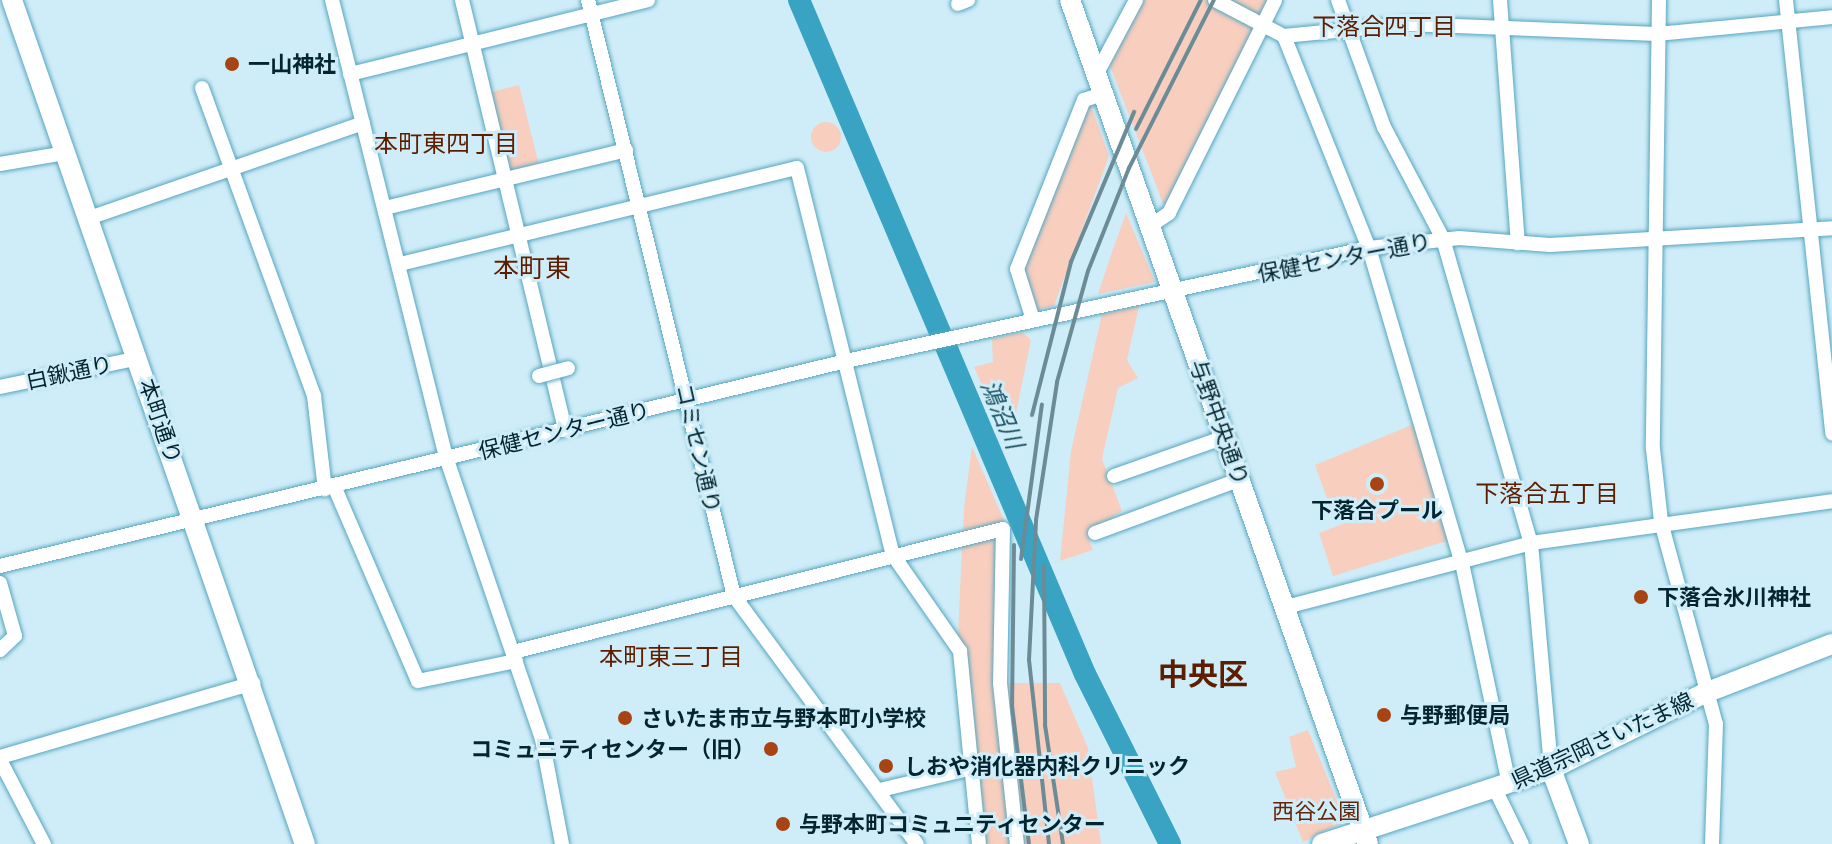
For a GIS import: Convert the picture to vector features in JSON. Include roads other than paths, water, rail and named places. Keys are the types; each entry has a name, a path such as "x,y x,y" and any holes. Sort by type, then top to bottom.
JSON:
{"main road":[{"name":"本町通り","path":"12,0 253,683 305,844"},
{"name":"与野中央通り","path":"1070,0 1366,837"},
{"name":"県道宗岡さいたま線","path":"1322,844 1366,837 1551,769 1705,693 1832,644"},
{"path":"1551,769 1579,844"}],"street":[{"path":"332,0 447,460 542,739 562,844"},
{"path":"462,0 565,429"},
{"path":"350,74 473,44 590,8 648,0"},
{"path":"1033,320 1017,269 1084,100 1099,84 1136,0"},
{"path":"1215,0 1284,36 1406,24 1507,32 1657,34 1793,24 1832,17"},
{"path":"1150,226 1169,213 1275,0"},
{"path":"1338,0 1384,127 1443,239 1531,543 1551,769"},
{"path":"1500,0 1507,32 1518,243"},
{"path":"1659,0 1653,238 1653,449 1661,522 1705,693 1716,724 1712,844"},
{"path":"1786,0 1793,24 1832,434"},
{"name":"コミセン通り","path":"590,8 734,596 917,844"},
{"path":"1284,36 1369,248 1462,563 1502,787 1522,844"},
{"path":"202,88 314,396 330,488 418,681 734,596 1003,529 1000,683 1017,844"},
{"path":"89,218 363,123"},
{"path":"385,208 626,150"},
{"path":"0,164 66,153"},
{"path":"400,264 797,168 893,555 960,651 968,769 979,844"},
{"name":"保健センター通り","path":"0,566 197,523 846,361 1369,248 1443,239 1518,243 1832,228"},
{"name":"白鍬通り","path":"0,387 139,358"},
{"path":"539,376 568,368"},
{"path":"1114,476 1225,437"},
{"path":"1095,533 1241,479"},
{"path":"1286,607 1531,543 1661,522 1832,501"},
{"path":"0,583 15,636 0,650"},
{"path":"44,844 0,758 253,683"},
{"path":"880,790 968,769"}],"waterway":[{"name":"鴻沼川","path":"799,0 1085,674 1170,844"}],"railway":[{"path":"1136,129 1201,0"},
{"path":"1049,844 1029,660 1036,520 1057,382 1088,271 1129,168 1214,0"},
{"path":"1032,415 1071,262 1134,112"},
{"path":"1021,559 1042,404"},
{"path":"1014,545 1012,706 1029,844"},
{"path":"1044,566 1045,725 1063,844"}],"place":[{"name":"一山神社","path":"232,64"},
{"name":"下落合プール","path":"1377,484"},
{"name":"下落合氷川神社","path":"1641,597"},
{"name":"与野郵便局","path":"1384,715"},
{"name":"さいたま市立与野本町小学校","path":"625,718"},
{"name":"コミュニティセンター（旧）","path":"771,749"},
{"name":"しおや消化器内科クリニック","path":"886,766"},
{"name":"与野本町コミュニティセンター","path":"783,824"}],"district":[{"name":"下落合四丁目","path":"1384,26"},
{"name":"本町東四丁目","path":"446,143"},
{"name":"本町東","path":"532,267"},
{"name":"下落合五丁目","path":"1547,493"},
{"name":"本町東三丁目","path":"671,656"},
{"name":"中央区","path":"1203,673"}],"park label":[{"name":"西谷公園","path":"1316,811"}]}
